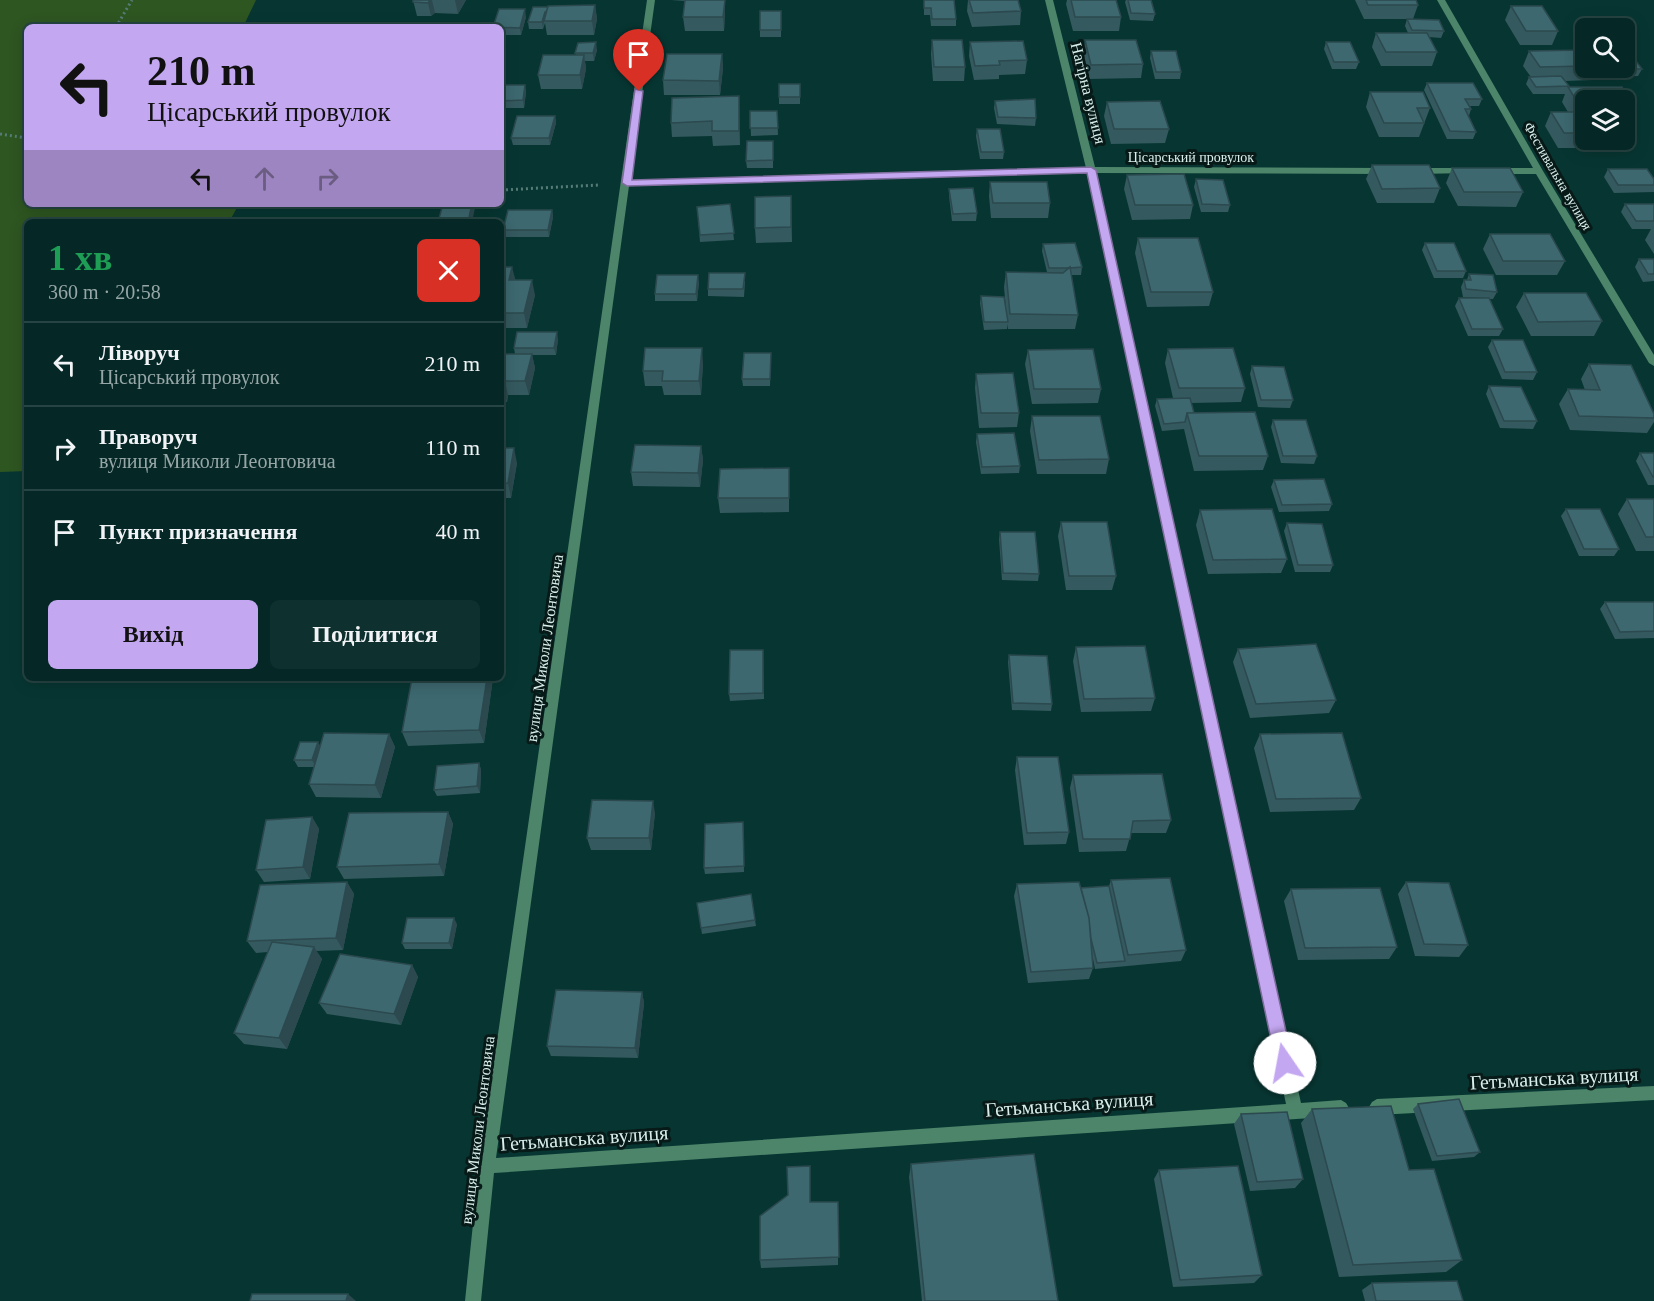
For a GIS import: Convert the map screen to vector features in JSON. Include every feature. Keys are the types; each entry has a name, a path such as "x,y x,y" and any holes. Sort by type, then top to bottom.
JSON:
{"street":[{"name":"вулиця Миколи Леонтовича","path":"473,1301 487,1166 651,0"},
{"name":"Нагірна вулиця","path":"1049,0 1091,170 1295,1109"},
{"name":"Фестивальна вулиця","path":"1441,0 1539,171 1654,363"},
{"name":"Цісарський провулок","path":"627,183 1091,170 1397,171"},
{"path":"1409,171 1539,171"},
{"name":"Гетьманська вулиця","path":"487,1166 1295,1109 1654,1093"}],"path":[{"path":"118,24 132,0"},
{"path":"0,134 24,138"},
{"path":"504,190 555,189 627,183"}],"green space":[{"path":"0,0 256,0 244,24 24,24 24,207 237,207 231,219 24,219 24,471 0,472"}],"building":[{"path":"413,0 430,0 428,3 413,2"},
{"path":"685,0 725,0 723,17 683,17"},
{"path":"924,0 954,0 956,19 932,19 931,8 924,8"},
{"path":"969,0 1018,0 1021,11 973,13"},
{"path":"1071,0 1116,0 1121,17 1075,17"},
{"path":"1128,0 1151,0 1155,14 1131,13"},
{"path":"1366,0 1416,0 1418,5 1368,5"},
{"path":"595,5 592,21 544,21 548,6"},
{"path":"1511,6 1542,6 1558,31 1526,31"},
{"path":"533,7 548,7 542,22 528,22"},
{"path":"499,9 525,9 520,28 504,27 504,24 494,24"},
{"path":"760,11 781,11 781,30 760,30"},
{"path":"1407,19 1439,20 1444,31 1412,30"},
{"path":"1376,33 1427,33 1437,52 1386,52"},
{"path":"932,40 962,40 965,67 934,67"},
{"path":"1085,40 1136,40 1143,64 1091,65"},
{"path":"1023,41 1027,60 999,61 1000,65 975,66 970,42"},
{"path":"596,42 593,53 575,53 578,43"},
{"path":"1326,42 1350,42 1359,62 1334,62"},
{"path":"1575,50 1575,66 1540,67 1529,51"},
{"path":"1151,51 1176,51 1181,72 1156,72"},
{"path":"667,54 722,54 719,81 663,80"},
{"path":"543,55 584,55 580,75 538,75"},
{"path":"1635,60 1642,69 1635,69"},
{"path":"1561,76 1569,86 1536,87 1529,77"},
{"path":"1427,83 1473,83 1482,99 1465,99 1471,109 1465,109 1476,132 1450,131"},
{"path":"779,84 800,84 800,97 779,97"},
{"path":"504,85 525,85 523,100 504,101"},
{"path":"1568,87 1622,87 1624,90 1575,90 1575,98"},
{"path":"1370,92 1423,92 1430,108 1417,108 1424,123 1384,123"},
{"path":"739,96 739,131 712,131 712,121 671,123 672,98"},
{"path":"1035,99 1036,118 998,117 995,101"},
{"path":"1160,101 1169,129 1114,129 1107,102"},
{"path":"750,111 777,111 778,128 750,128"},
{"path":"1551,112 1575,112 1575,133 1564,133"},
{"path":"517,116 555,116 549,138 511,138"},
{"path":"977,129 1000,129 1004,152 981,152"},
{"path":"747,141 773,141 773,160 746,161"},
{"path":"1372,165 1429,165 1440,188 1382,189"},
{"path":"1452,168 1510,168 1523,192 1464,192"},
{"path":"1608,169 1647,169 1654,179 1654,185 1618,185"},
{"path":"1184,174 1193,205 1135,205 1127,175"},
{"path":"1196,179 1223,180 1230,205 1202,204"},
{"path":"990,182 1047,182 1050,203 993,203"},
{"path":"973,188 977,213 953,214 949,189"},
{"path":"791,196 791,227 755,228 755,197"},
{"path":"730,204 734,233 700,235 697,207"},
{"path":"1625,204 1654,204 1654,221 1636,221"},
{"path":"442,207 471,207 469,219 439,219"},
{"path":"508,210 552,210 548,230 504,230"},
{"path":"1490,234 1550,234 1565,261 1503,261"},
{"path":"1138,238 1198,238 1213,292 1151,292"},
{"path":"1075,243 1082,267 1049,268 1043,244"},
{"path":"1425,243 1454,243 1466,271 1437,271"},
{"path":"1639,259 1654,259 1654,274 1648,274"},
{"path":"504,267 512,267 509,280 532,280 524,313 504,313"},
{"path":"1070,267 1078,315 1010,314 1006,272 1063,273"},
{"path":"709,273 745,273 743,289 708,289"},
{"path":"1469,274 1493,275 1497,292 1466,289 1464,280 1471,280"},
{"path":"657,275 698,275 696,294 655,294"},
{"path":"1524,293 1586,293 1602,321 1538,322"},
{"path":"981,296 1004,297 1008,322 984,322"},
{"path":"1459,298 1489,298 1503,329 1472,329"},
{"path":"517,332 557,332 554,348 514,348"},
{"path":"1492,340 1523,340 1537,372 1505,372"},
{"path":"645,348 702,348 699,381 662,381 663,371 643,371"},
{"path":"1233,348 1245,388 1179,388 1168,349"},
{"path":"1093,349 1101,389 1034,389 1028,350"},
{"path":"744,353 771,353 770,379 742,379"},
{"path":"504,354 532,354 525,381 505,381 504,384"},
{"path":"1589,364 1631,365 1654,418 1579,416 1568,389 1600,390"},
{"path":"1252,366 1284,367 1293,400 1261,400"},
{"path":"1013,373 1019,413 981,413 976,374"},
{"path":"1489,386 1521,387 1537,421 1504,421"},
{"path":"1190,398 1194,413 1187,413 1185,422 1164,424 1157,399"},
{"path":"1255,412 1268,456 1199,456 1187,413"},
{"path":"1032,416 1100,416 1109,459 1039,460"},
{"path":"1273,420 1306,420 1317,456 1283,456"},
{"path":"1014,433 1020,466 982,467 977,434"},
{"path":"635,445 701,446 698,473 631,472"},
{"path":"504,448 514,448 508,483 504,484"},
{"path":"1640,453 1654,453 1654,477 1653,477"},
{"path":"789,468 789,498 718,498 720,469"},
{"path":"1324,479 1332,504 1282,505 1274,480"},
{"path":"1627,499 1654,499 1654,537 1646,537"},
{"path":"1272,509 1287,559 1213,560 1200,510"},
{"path":"1566,509 1600,509 1619,549 1584,549"},
{"path":"1061,522 1107,522 1116,576 1069,576"},
{"path":"1287,523 1322,524 1333,565 1298,565"},
{"path":"1000,532 1035,532 1039,574 1003,573"},
{"path":"1605,602 1654,602 1654,631 1620,632"},
{"path":"1316,644 1336,700 1256,704 1238,649"},
{"path":"1145,646 1155,698 1084,699 1076,647"},
{"path":"730,650 763,650 763,693 729,694"},
{"path":"1009,655 1047,656 1052,704 1013,703"},
{"path":"411,681 487,681 479,730 402,732"},
{"path":"324,733 389,734 375,785 309,784"},
{"path":"1342,733 1361,798 1276,799 1260,734"},
{"path":"300,742 318,742 312,760 294,760"},
{"path":"1017,757 1058,757 1069,832 1027,833"},
{"path":"479,763 477,786 434,790 437,766"},
{"path":"1162,774 1171,820 1133,821 1130,839 1083,839 1073,775"},
{"path":"592,800 653,801 649,838 587,838"},
{"path":"448,812 439,864 337,867 349,813"},
{"path":"312,817 303,867 256,870 266,820"},
{"path":"743,822 744,866 704,868 705,824"},
{"path":"1170,878 1186,950 1128,955 1111,880"},
{"path":"347,882 336,938 247,941 260,885"},
{"path":"1079,882 1089,918 1093,968 1031,972 1017,884"},
{"path":"1406,882 1449,883 1468,945 1424,944"},
{"path":"1109,886 1125,961 1097,963 1081,888"},
{"path":"1380,888 1397,947 1305,948 1291,889"},
{"path":"751,894 755,920 701,928 697,903"},
{"path":"407,918 454,918 449,943 402,943"},
{"path":"272,942 314,947 279,1038 234,1033"},
{"path":"340,954 412,965 394,1014 319,1003"},
{"path":"556,990 642,992 635,1048 547,1046"},
{"path":"1459,1099 1480,1152 1437,1156 1418,1104"},
{"path":"1391,1106 1409,1170 1434,1169 1462,1260 1353,1265 1312,1109"},
{"path":"1287,1112 1303,1179 1257,1182 1241,1114"},
{"path":"1034,1154 1058,1301 925,1301 911,1164"},
{"path":"810,1166 810,1202 838,1202 839,1257 760,1260 760,1216 788,1195 787,1167"},
{"path":"1238,1166 1262,1275 1180,1280 1159,1170"},
{"path":"1457,1281 1463,1301 1376,1301 1372,1283"},
{"path":"252,1294 348,1294 346,1301 250,1301"}],"route":[{"path":"639,91 627,183 1091,170 1285,1063"}]}
